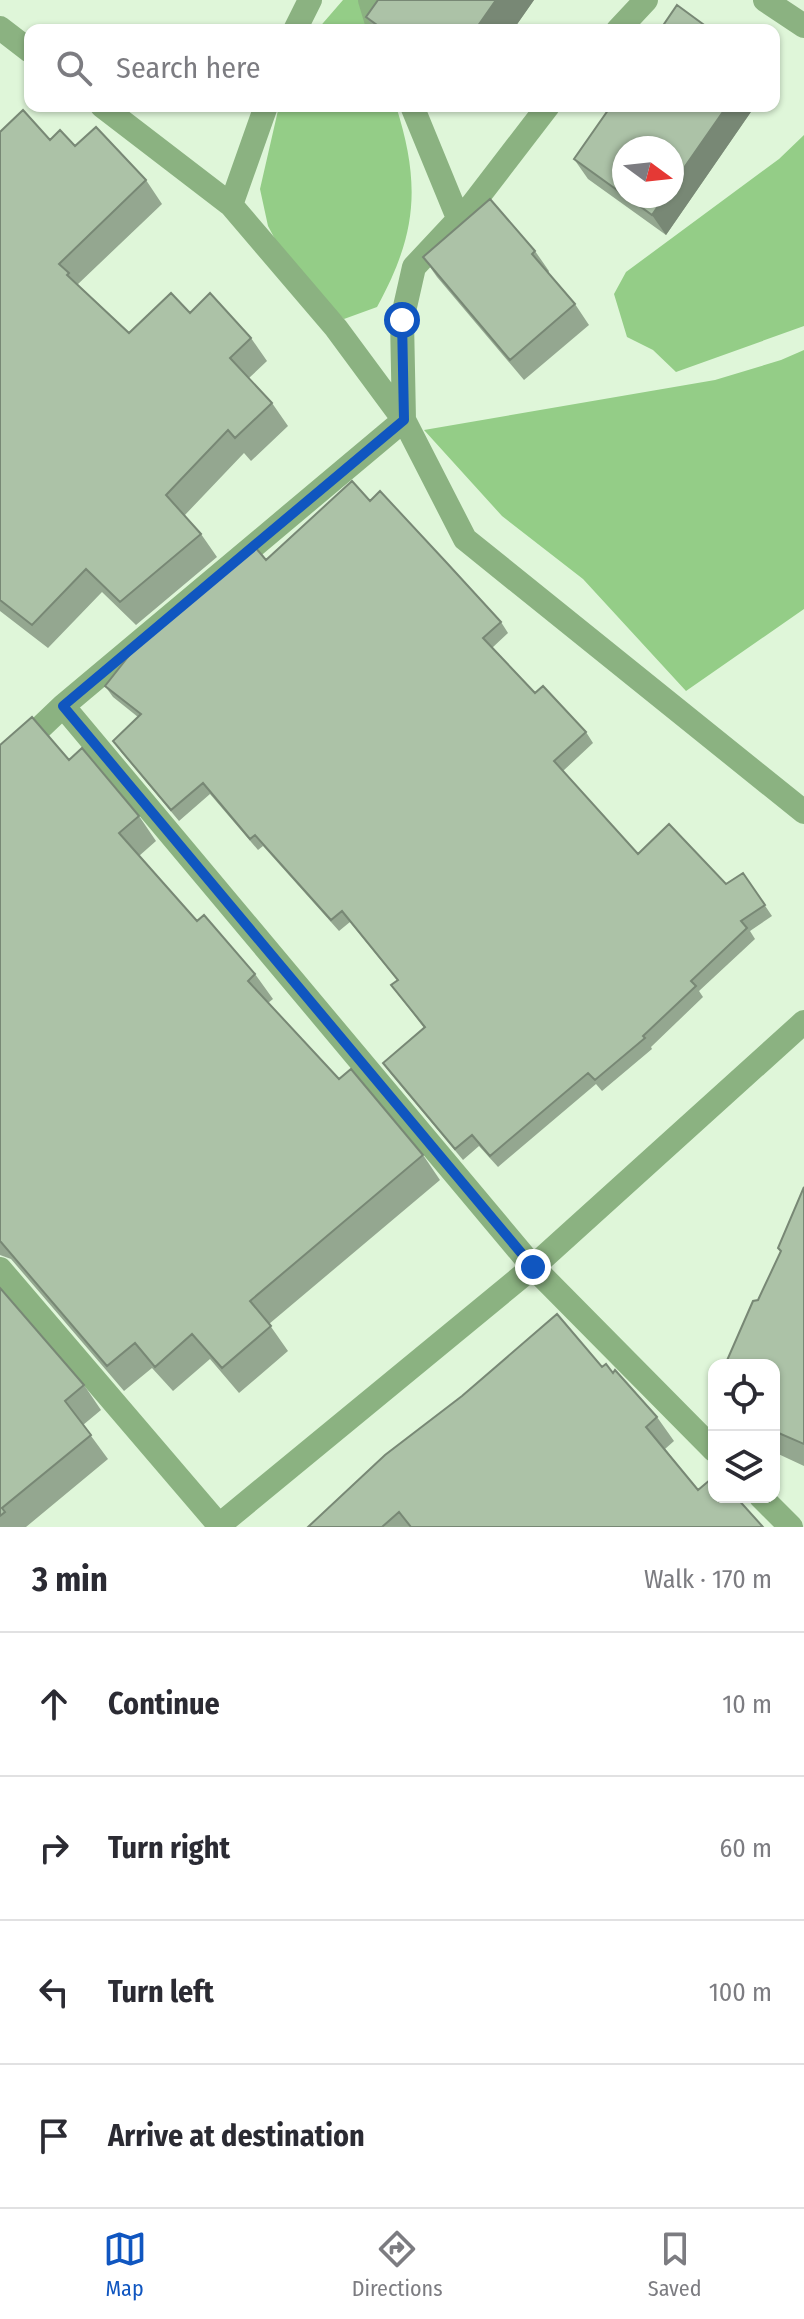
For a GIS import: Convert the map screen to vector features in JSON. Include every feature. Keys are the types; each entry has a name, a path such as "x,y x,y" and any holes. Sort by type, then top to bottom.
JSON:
{"street":[{"path":"298,24 310,0"},
{"path":"370,0 377,24"},
{"path":"624,24 646,0"},
{"path":"765,0 804,26"},
{"path":"0,28 24,46"},
{"path":"110,112 231,205 336,328 404,420 465,539 804,812"},
{"path":"231,205 264,112"},
{"path":"414,112 458,218"},
{"path":"404,420 402,320 414,267 496,174 543,112"},
{"path":"0,766 63,706 404,420"},
{"path":"63,706 533,1267 708,1444"},
{"path":"0,1269 218,1526 533,1267 804,1022"},
{"path":"767,1503 791,1527"}],"green space":[{"path":"343,0 362,0 372,24 322,24"},
{"path":"278,112 398,112 409,160 411,209 400,256 377,307 344,319 292,271 268,226 260,189"},
{"path":"804,135 804,326 676,372 653,350 627,337 614,294 626,272 779,159"},
{"path":"804,350 804,609 686,691 583,579 502,516 424,430 715,380"}],"building":[{"path":"378,0 496,0 479,24 376,24 366,17"},
{"path":"677,5 703,24 664,24"},
{"path":"23,110 50,140 60,130 75,146 96,127 146,180 59,264 129,333 171,293 190,313 210,293 251,338 230,358 272,403 235,438 228,430 166,495 201,534 120,602 86,569 32,625 0,600 0,132"},
{"path":"607,112 723,112 684,168 684,136 612,136 612,186 574,159"},
{"path":"490,199 575,304 510,360 423,257"},
{"path":"642,208 657,208 652,215"},
{"path":"352,481 370,501 380,491 501,622 483,638 535,693 543,686 586,732 554,761 638,854 669,824 726,884 743,873 765,905 741,921 747,928 691,981 696,986 643,1036 645,1038 595,1080 588,1073 490,1156 472,1135 455,1149 383,1063 425,1027 391,985 398,980 342,911 331,920 255,835 250,839 203,783 171,810 113,741 141,714 105,686 135,648 255,547 266,560"},
{"path":"32,717 69,760 82,748 139,816 119,833 197,921 204,915 255,974 248,981 339,1079 351,1069 423,1155 250,1301 271,1326 222,1368 192,1334 155,1367 135,1343 107,1366 0,1241 0,745"},
{"path":"804,1187 804,1444 780,1434 780,1359 728,1359 753,1301 758,1300 781,1251 778,1248"},
{"path":"0,1288 84,1385 65,1401 91,1435 2,1508 5,1512 0,1516"},
{"path":"557,1314 602,1367 606,1364 613,1373 615,1370 657,1417 646,1427 698,1490 708,1482 708,1503 741,1503 763,1527 411,1527 399,1512 382,1527 308,1527 385,1455 462,1396"}],"route":[{"path":"402,320 404,420 63,706 533,1267"}]}
